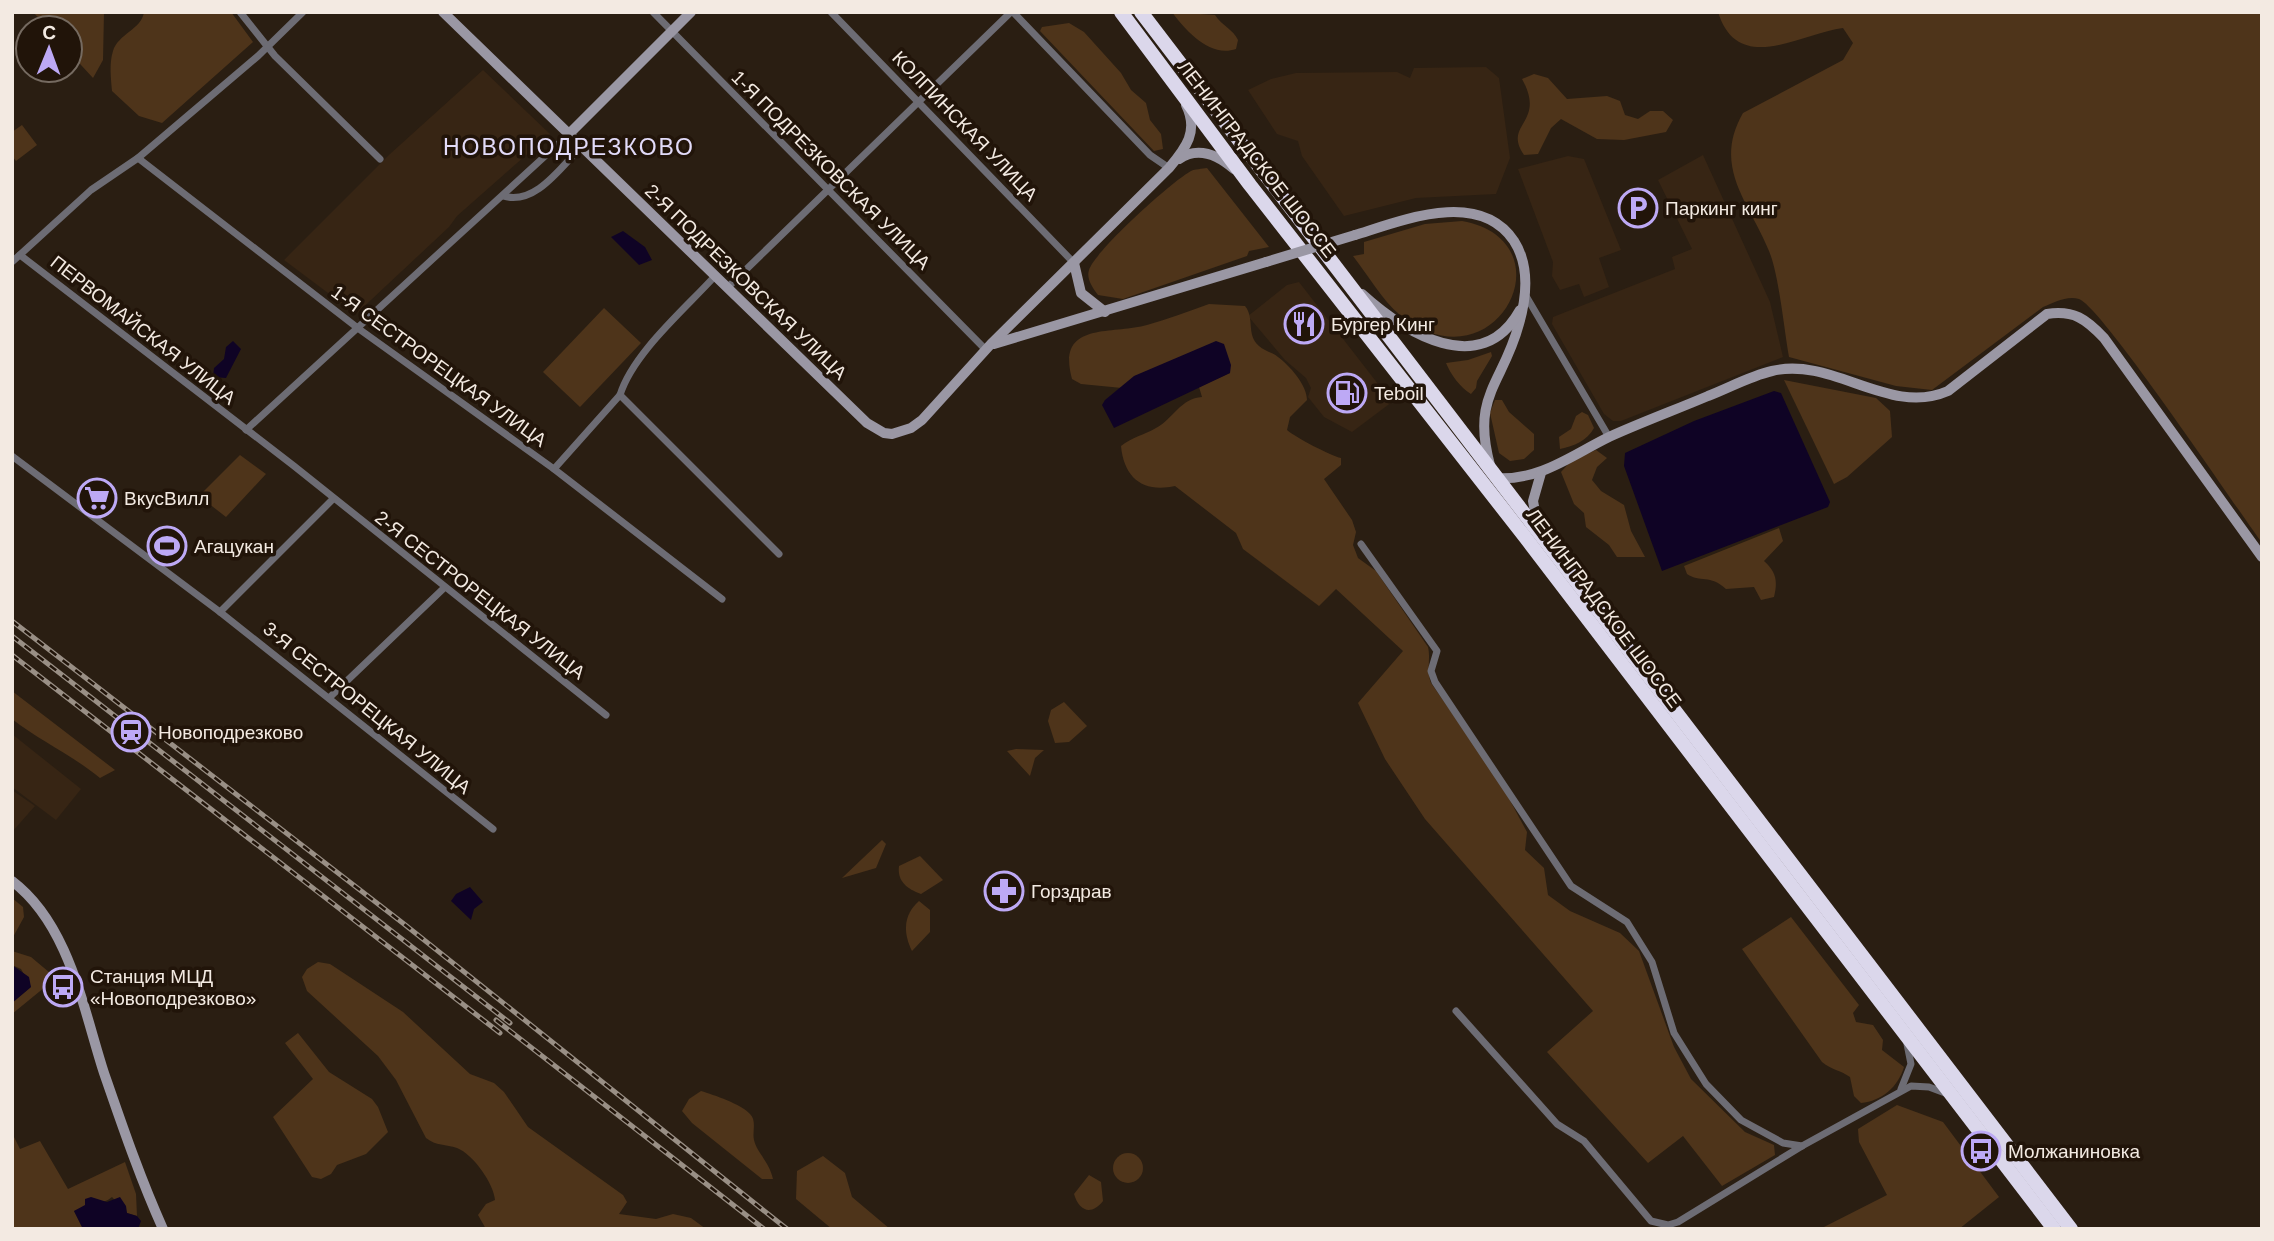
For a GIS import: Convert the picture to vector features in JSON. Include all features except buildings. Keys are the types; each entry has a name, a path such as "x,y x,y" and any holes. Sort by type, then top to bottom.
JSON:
{"highway":[{"name":"ЛЕНИНГРАДСКОЕ ШОССЕ","path":"1121,12 1250,185 1534,548 2054,1229"},
{"name":"ЛЕНИНГРАДСКОЕ ШОССЕ","path":"1141,12 2071,1229"}],"street":[{"path":"240,12 267,45 380,159"},
{"path":"12,261 91,190 138,158 303,12"},
{"name":"2-Я ПОДРЕЗКОВСКАЯ УЛИЦА","path":"443,12 875,430 892,434 911,428 989,347"},
{"name":"1-Я ПОДРЕЗКОВСКАЯ УЛИЦА","path":"653,12 827,190 989,347"},
{"path":"246,430 568,135 691,12"},
{"name":"КОЛПИНСКАЯ УЛИЦА","path":"831,12 1074,263"},
{"path":"727,288 918,100 1012,12 1150,155 1169,167"},
{"path":"989,347 1185,149 1192,134 1190,113 1179,90"},
{"path":"503,196 514,199 528,196 581,147"},
{"path":"1169,167 1189,153 1207,153 1228,164 1250,185"},
{"name":"1-Я СЕСТРОРЕЦКАЯ УЛИЦА","path":"138,158 359,329 554,469 722,599"},
{"path":"989,347 1356,234 1438,213 1484,216 1508,233 1517,246 1525,271 1525,300 1516,334 1485,405 1484,442 1494,476 1514,479 1541,473 1609,438 1775,370 1804,370 1903,398 1930,399 1948,391 2048,314 2067,311 2087,320 2104,338 2262,558"},
{"name":"ПЕРВОМАЙСКАЯ УЛИЦА","path":"20,255 333,499"},
{"path":"1074,263 1081,293 1105,312"},
{"path":"1341,275 1396,323 1440,344 1466,345 1490,339 1507,327 1525,300"},
{"path":"554,469 620,395 625,380 637,362 715,276"},
{"path":"1525,300 1609,438"},
{"path":"620,395 779,554"},
{"name":"3-Я СЕСТРОРЕЦКАЯ УЛИЦА","path":"12,456 220,612 493,829"},
{"path":"1539,533 1533,501 1541,473"},
{"path":"220,612 333,499"},
{"name":"2-Я СЕСТРОРЕЦКАЯ УЛИЦА","path":"333,499 606,715"},
{"path":"1361,544 1437,651 1431,671 1434,682 1571,886 1627,922 1652,962 1674,1032 1706,1084 1741,1120 1783,1143 1802,1146"},
{"path":"329,698 444,588"},
{"path":"12,881 30,896 58,941 80,995 128,1141 163,1229"},
{"path":"1456,1011 1557,1124 1584,1140 1651,1222 1668,1225 1678,1222 1802,1146 1911,1086 1929,1087 1956,1101"},
{"path":"1898,1092 1905,1083 1911,1064 1910,1050 1900,1027"}],"shaded area":[{"path":"33,12 104,12 103,60 93,78 84,68 84,14"},
{"path":"144,12 231,12 253,42 162,123 139,116 112,91 113,51 120,40 139,23"},
{"path":"1172,12 1215,15 1236,36 1236,49 1217,50 1199,41"},
{"path":"1718,12 2262,12 2262,543 2114,336 2079,299 2065,299 2043,307 1932,390 1896,386 1789,357 1773,261 1737,184 1732,167 1734,132 1743,113 1843,60 1853,43 1843,28 1772,46 1755,47 1740,42 1727,31"},
{"path":"1069,23 1084,32 1121,73 1131,90 1146,103 1150,120 1161,134 1163,149 1154,151 1040,31 1042,27"},
{"path":"1486,67 1499,78 1510,158 1496,194 1416,198 1344,216 1302,156 1298,141 1277,134 1248,90 1271,79 1296,73 1397,72 1410,78 1414,68"},
{"path":"483,70 550,134 457,216 449,227 356,314 284,260 390,154"},
{"path":"1534,74 1548,78 1567,99 1607,96 1620,101 1625,115 1638,119 1650,111 1663,111 1673,120 1666,132 1624,140 1597,139 1561,119 1551,128 1538,154 1524,155 1518,136 1530,105 1522,79"},
{"path":"22,125 37,145 16,161 12,156 12,132"},
{"path":"1703,155 1770,302 1783,357 1621,421 1613,421 1604,414 1552,324 1553,317 1675,269 1672,257 1692,249 1658,180"},
{"path":"1568,156 1584,159 1621,250 1599,258 1609,287 1584,297 1579,284 1560,290 1552,276 1553,262 1518,169"},
{"path":"1207,168 1269,247 1249,251 1247,256 1123,299 1098,295 1088,273 1105,248 1135,217 1181,178 1193,170"},
{"path":"1462,221 1495,234 1512,255 1516,280 1508,304 1491,324 1466,336 1435,334 1393,309 1353,256 1364,254 1364,242 1425,224"},
{"path":"623,231 645,247 652,260 639,265 611,237"},
{"path":"1299,282 1392,402 1352,432 1324,417 1308,397 1311,388 1306,378 1285,360 1248,316 1287,285"},
{"path":"1209,304 1245,306 1250,316 1255,342 1283,361 1301,382 1307,400 1290,417 1287,430 1313,446 1341,458 1341,465 1324,479 1352,520 1356,532 1353,545 1358,558 1376,571 1428,647 1431,683 1499,780 1527,832 1525,850 1544,868 1548,895 1570,911 1620,933 1639,951 1674,1047 1691,1079 1745,1132 1774,1145 1775,1155 1722,1186 1683,1136 1648,1163 1547,1052 1593,1011 1425,819 1385,759 1358,703 1403,651 1336,589 1319,606 1243,549 1236,533 1175,486 1164,488 1145,485 1131,475 1126,467 1121,446 1162,424 1188,401 1202,397 1199,387 1230,373 1148,373 1135,376 1122,388 1081,384 1072,379 1069,360 1072,348 1079,339 1090,334 1147,325"},
{"path":"604,308 641,343 580,407 543,372"},
{"path":"233,341 241,349 226,378 213,377 214,368 224,359 226,347"},
{"path":"1216,341 1224,344 1231,365 1230,373 1114,428 1102,405 1105,400 1134,376"},
{"path":"1491,352 1492,356 1471,394 1456,380 1446,363 1468,360"},
{"path":"1784,380 1876,398 1890,411 1892,437 1847,477 1834,484"},
{"path":"1774,391 1781,393 1830,502 1828,507 1662,571 1624,466 1625,453 1694,421"},
{"path":"1495,400 1502,400 1509,412 1534,434 1534,450 1524,459 1510,461 1499,453 1490,413"},
{"path":"1582,412 1588,415 1594,428 1580,442 1560,449 1559,437 1571,429 1576,416"},
{"path":"1596,450 1607,458 1597,467 1592,480 1601,491 1624,505 1631,531 1645,557 1617,557 1609,545 1586,527 1584,513 1574,504 1561,472 1571,461"},
{"path":"240,455 266,474 226,517 199,496"},
{"path":"1779,528 1783,541 1764,561 1775,577 1774,597 1761,600 1754,587 1726,589 1710,580 1687,574 1684,566"},
{"path":"12,691 115,770 100,778 12,719"},
{"path":"1064,702 1087,726 1069,742 1055,743 1048,721 1051,710"},
{"path":"12,734 81,789 56,820 12,787"},
{"path":"1044,750 1035,758 1030,776 1007,751"},
{"path":"12,790 35,806 12,832"},
{"path":"882,840 886,844 876,868 842,878"},
{"path":"920,856 943,880 921,894 904,884 899,871 899,866"},
{"path":"470,887 483,902 474,909 471,920 451,901 456,894"},
{"path":"12,898 23,907 24,917 12,939"},
{"path":"919,901 930,910 930,932 912,951 906,925 910,912"},
{"path":"1791,917 1859,1005 1853,1013 1856,1022 1873,1025 1883,1040 1882,1050 1904,1067 1893,1087 1876,1099 1861,1103 1854,1096 1850,1077 1822,1062 1742,949"},
{"path":"12,951 31,957 56,978 12,1014 12,1003 31,987 21,969 12,965"},
{"path":"318,962 330,964 403,1012 470,1074 494,1083 504,1092 528,1127 623,1195 627,1202 619,1214 656,1219 673,1214 691,1218 706,1229 486,1229 478,1215 486,1204 495,1200 487,1178 463,1151 426,1138 396,1080 378,1056 307,991 302,977 307,969"},
{"path":"12,965 29,977 31,987 12,1003"},
{"path":"298,1033 329,1072 372,1099 388,1132 366,1154 337,1165 331,1174 321,1179 312,1177 273,1117 313,1079 285,1043"},
{"path":"701,1091 734,1103 750,1114 756,1145 773,1179 762,1179 692,1123 682,1111 689,1099"},
{"path":"1897,1105 1943,1122 1999,1197 1959,1229 1820,1229 1887,1195 1859,1142 1858,1129"},
{"path":"12,1133 20,1149 40,1141 68,1189 125,1162 136,1194 137,1216 127,1213 112,1197 74,1211 83,1229 12,1229"},
{"path":"1128,1153 1139,1157 1143,1168 1139,1179 1128,1183 1117,1179 1113,1168 1117,1157"},
{"path":"823,1156 845,1173 852,1197 890,1229 832,1229 796,1199 797,1171"},
{"path":"1089,1175 1101,1182 1103,1201 1094,1209 1086,1210 1074,1194"},
{"path":"91,1197 107,1202 120,1197 127,1213 137,1216 141,1221 138,1229 83,1229 74,1211 85,1205 85,1199"}],"railway":[{"path":"12,621 404,924 787,1229"},
{"path":"12,636 510,1023"},
{"path":"12,655 500,1033"},
{"path":"496,1020 764,1229"}],"place":[{"name":"Паркинг кинг","path":"1638,208"},
{"name":"Бургер Кинг","path":"1304,324"},
{"name":"Teboil","path":"1347,393"},
{"name":"ВкусВилл","path":"97,498"},
{"name":"Агацукан","path":"167,546"},
{"name":"Новоподрезково","path":"131,732"},
{"name":"Горздрав","path":"1004,891"},
{"name":"Станция МЦД «Новоподрезково»","path":"63,987"},
{"name":"Молжаниновка","path":"1981,1151"}],"district":[{"name":"НОВОПОДРЕЗКОВО","path":"569,147"}]}
